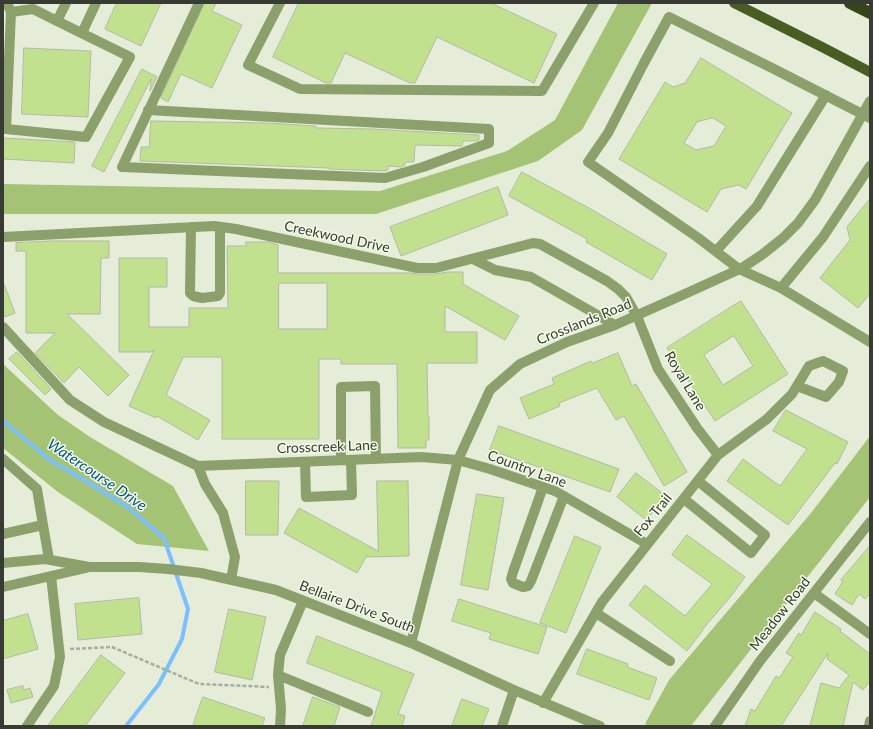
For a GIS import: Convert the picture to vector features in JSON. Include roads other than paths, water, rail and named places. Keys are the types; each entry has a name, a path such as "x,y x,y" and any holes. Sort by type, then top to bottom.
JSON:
{"highway":[{"path":"850,3 869,12"}],"main road":[{"path":"734,3 870,72"}],"street":[{"path":"57,21 66,3"},
{"path":"82,33 96,3"},
{"path":"148,110 488,129 489,144 423,167 385,178 122,167 148,110 199,3"},
{"path":"280,3 248,65 300,89 542,91 594,3"},
{"path":"34,6 57,21 130,57 86,137 6,130 9,8 34,6"},
{"path":"866,116 669,17 608,133 588,162 716,251 739,269 781,288 870,342"},
{"path":"716,251 757,206 826,95"},
{"name":"Crosslands Road","path":"411,643 458,460 490,390 520,364 567,342 637,316 739,269 763,254 783,238 815,200 866,116 870,101"},
{"path":"781,288 823,237 870,166"},
{"path":"191,227 190,293 192,296 202,298 218,296 220,293 220,227"},
{"name":"Creekwood Drive","path":"3,237 191,227 220,227 236,229 417,268 436,268 533,243 540,244 607,281 626,297 637,316"},
{"path":"473,259 494,270 531,277 615,325"},
{"name":"Royal Lane","path":"637,316 658,368 697,428 718,455"},
{"name":"Crosscreek Lane","path":"3,327 11,338 70,400 104,422 198,466 421,457 458,460"},
{"name":"Fox Trail","path":"543,703 602,602 718,455 767,419 792,394 809,366 823,361 843,371 839,382 826,398 797,386"},
{"path":"305,462 306,497 352,495 346,460 341,387 375,386 376,459"},
{"path":"3,459 37,489 49,559"},
{"name":"Country Lane","path":"458,460 555,491 648,544"},
{"path":"198,466 205,484 223,513 235,557 231,580"},
{"path":"684,498 751,553 765,535 698,482"},
{"path":"543,487 512,572 511,579 513,583 523,587 528,586 531,581 564,496"},
{"name":"Meadow Road","path":"715,726 760,661 870,522"},
{"path":"3,534 43,525"},
{"name":"Bellaire Drive South","path":"3,563 49,559 89,567 140,567 168,569 201,573 276,590 303,602 411,643 543,703 600,726"},
{"name":"Bellaire Drive South","path":"3,587 89,567"},
{"path":"27,726 54,686 60,657 51,576"},
{"path":"814,593 870,634"},
{"path":"280,726 281,709 278,675 280,655 303,602"},
{"path":"596,612 670,661"},
{"path":"278,675 368,712"},
{"path":"502,726 514,690"},
{"path":"869,726 870,721"}],"waterway":[{"name":"Watercourse Drive","path":"3,421 50,460 129,508 164,538 188,609 182,639 159,684 126,726"}]}
